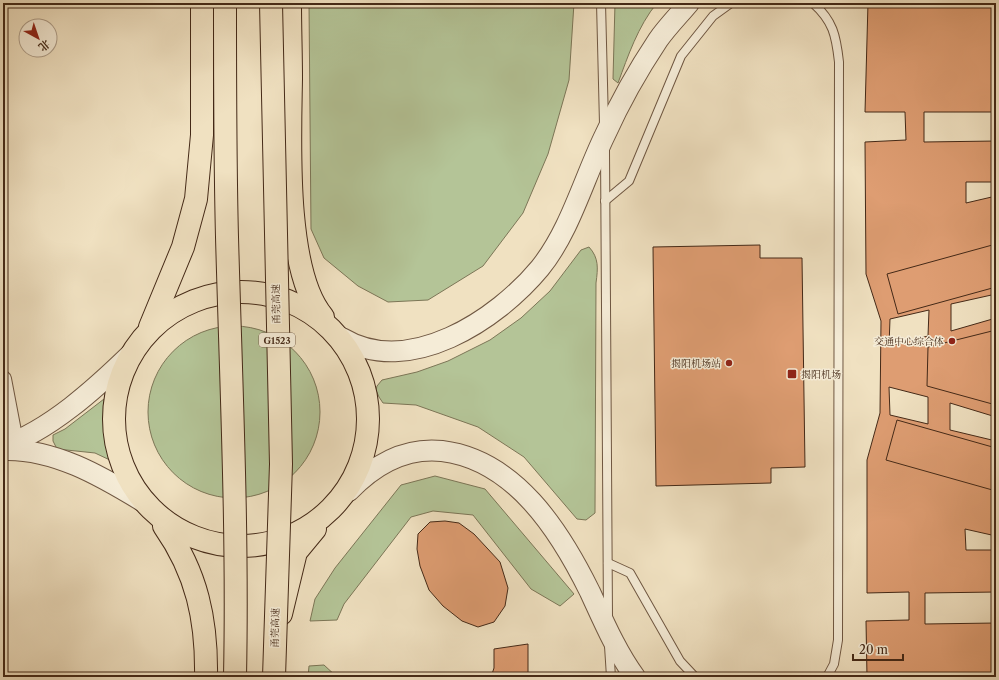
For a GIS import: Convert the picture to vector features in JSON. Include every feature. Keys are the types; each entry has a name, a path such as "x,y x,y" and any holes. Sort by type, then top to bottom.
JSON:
{"main road":[{"path":"148,332 183,247 196,199 202,135 202,3"},
{"path":"225,3 227,235 234,458 236,677"},
{"name":"甬莞高速","path":"271,3 280,464 274,677"},
{"path":"279,677 280,620 296,552 349,491 358,463 364,432 363,394 353,359 342,338 315,309 307,289 298,254 293,220 290,138 290,3"},
{"path":"206,677 204,630 196,588 180,548 159,518 142,501 122,468 114,430 117,391 131,354 148,332 166,316 187,303 210,294 235,291 260,292 284,297 306,307 326,321"},
{"path":"159,518 189,537 224,547 259,547 294,537 324,518"}],"street":[{"path":"342,338 367,349 387,352 411,350 465,331 494,312 521,288 540,268 557,243 604,135 632,81 659,40 689,3"},
{"path":"7,446 59,416 101,383 131,354"},
{"path":"3,379 7,446"},
{"path":"7,446 14,450 56,458 101,476 142,501"},
{"path":"349,491 364,475 385,461 411,452 433,450 457,453 486,465 508,478 529,498 552,528 571,557 608,632 635,677"}],"lane":[{"path":"601,3 605,201 608,632 611,677"},
{"path":"605,201 629,180 681,56 713,16 731,3"},
{"path":"813,3 826,14 836,38 839,62 838,640 834,664 827,677"},
{"path":"608,563 630,573 680,660 695,677"}],"green space":[{"path":"309,3 574,3 569,80 548,154 523,213 483,266 428,300 388,302 358,286 324,258 311,229"},
{"path":"615,3 657,3 644,21 639,31 618,83 613,79"},
{"path":"589,247 595,255 597,268 595,513 586,520 577,519 524,457 478,427 416,405 383,403 376,390 377,386 382,380 417,372 448,361 490,340 521,318 550,291 581,250"},
{"path":"226,326 242,326 259,329 275,336 289,345 301,357 310,371 317,387 320,412 319,429 314,445 301,467 289,479 275,488 259,495 242,498 226,498 209,495 193,488 179,479 167,467 158,453 151,437 148,420 148,404 151,387 158,371 167,357 179,345 193,336 209,329"},
{"path":"104,399 104,432 112,461 95,453 57,449 53,441 53,435 65,429"},
{"path":"435,476 485,489 574,594 560,606 531,589 473,515 433,511 411,517 344,604 337,620 310,621 315,599 335,568 401,485"},
{"path":"324,665 337,677 308,677 309,666"}],"building":[{"name":"交通中心综合体","path":"868,3 996,3 996,112 924,112 924,142 996,141 996,182 966,182 966,203 996,196 996,294 951,304 951,331 996,318 996,417 950,403 950,430 996,441 996,536 965,529 966,550 996,550 996,592 925,593 925,624 996,623 996,677 867,677 866,621 909,620 909,592 867,593 867,460 880,413 881,321 866,274 865,142 906,140 905,112 865,112","holes":["929,310 928,336 889,346 890,319","889,387 928,397 928,424 890,415"]},
{"path":"996,244 996,287 898,314 887,274"},
{"name":"揭阳机场站","path":"760,245 760,258 802,258 805,467 771,468 771,483 656,486 653,247"},
{"path":"996,330 996,405 927,386 928,347"},
{"path":"897,420 996,448 996,491 886,460"},
{"path":"445,521 459,523 474,534 500,562 508,588 505,606 494,622 478,627 462,621 443,606 429,590 420,566 417,549 418,534 430,522"},
{"path":"528,644 528,677 491,677 494,668 494,649"}],"place":[{"name":"交通中心综合体","path":"952,341"},
{"name":"揭阳机场站","path":"729,363"},
{"name":"揭阳机场","path":"792,374"}]}
